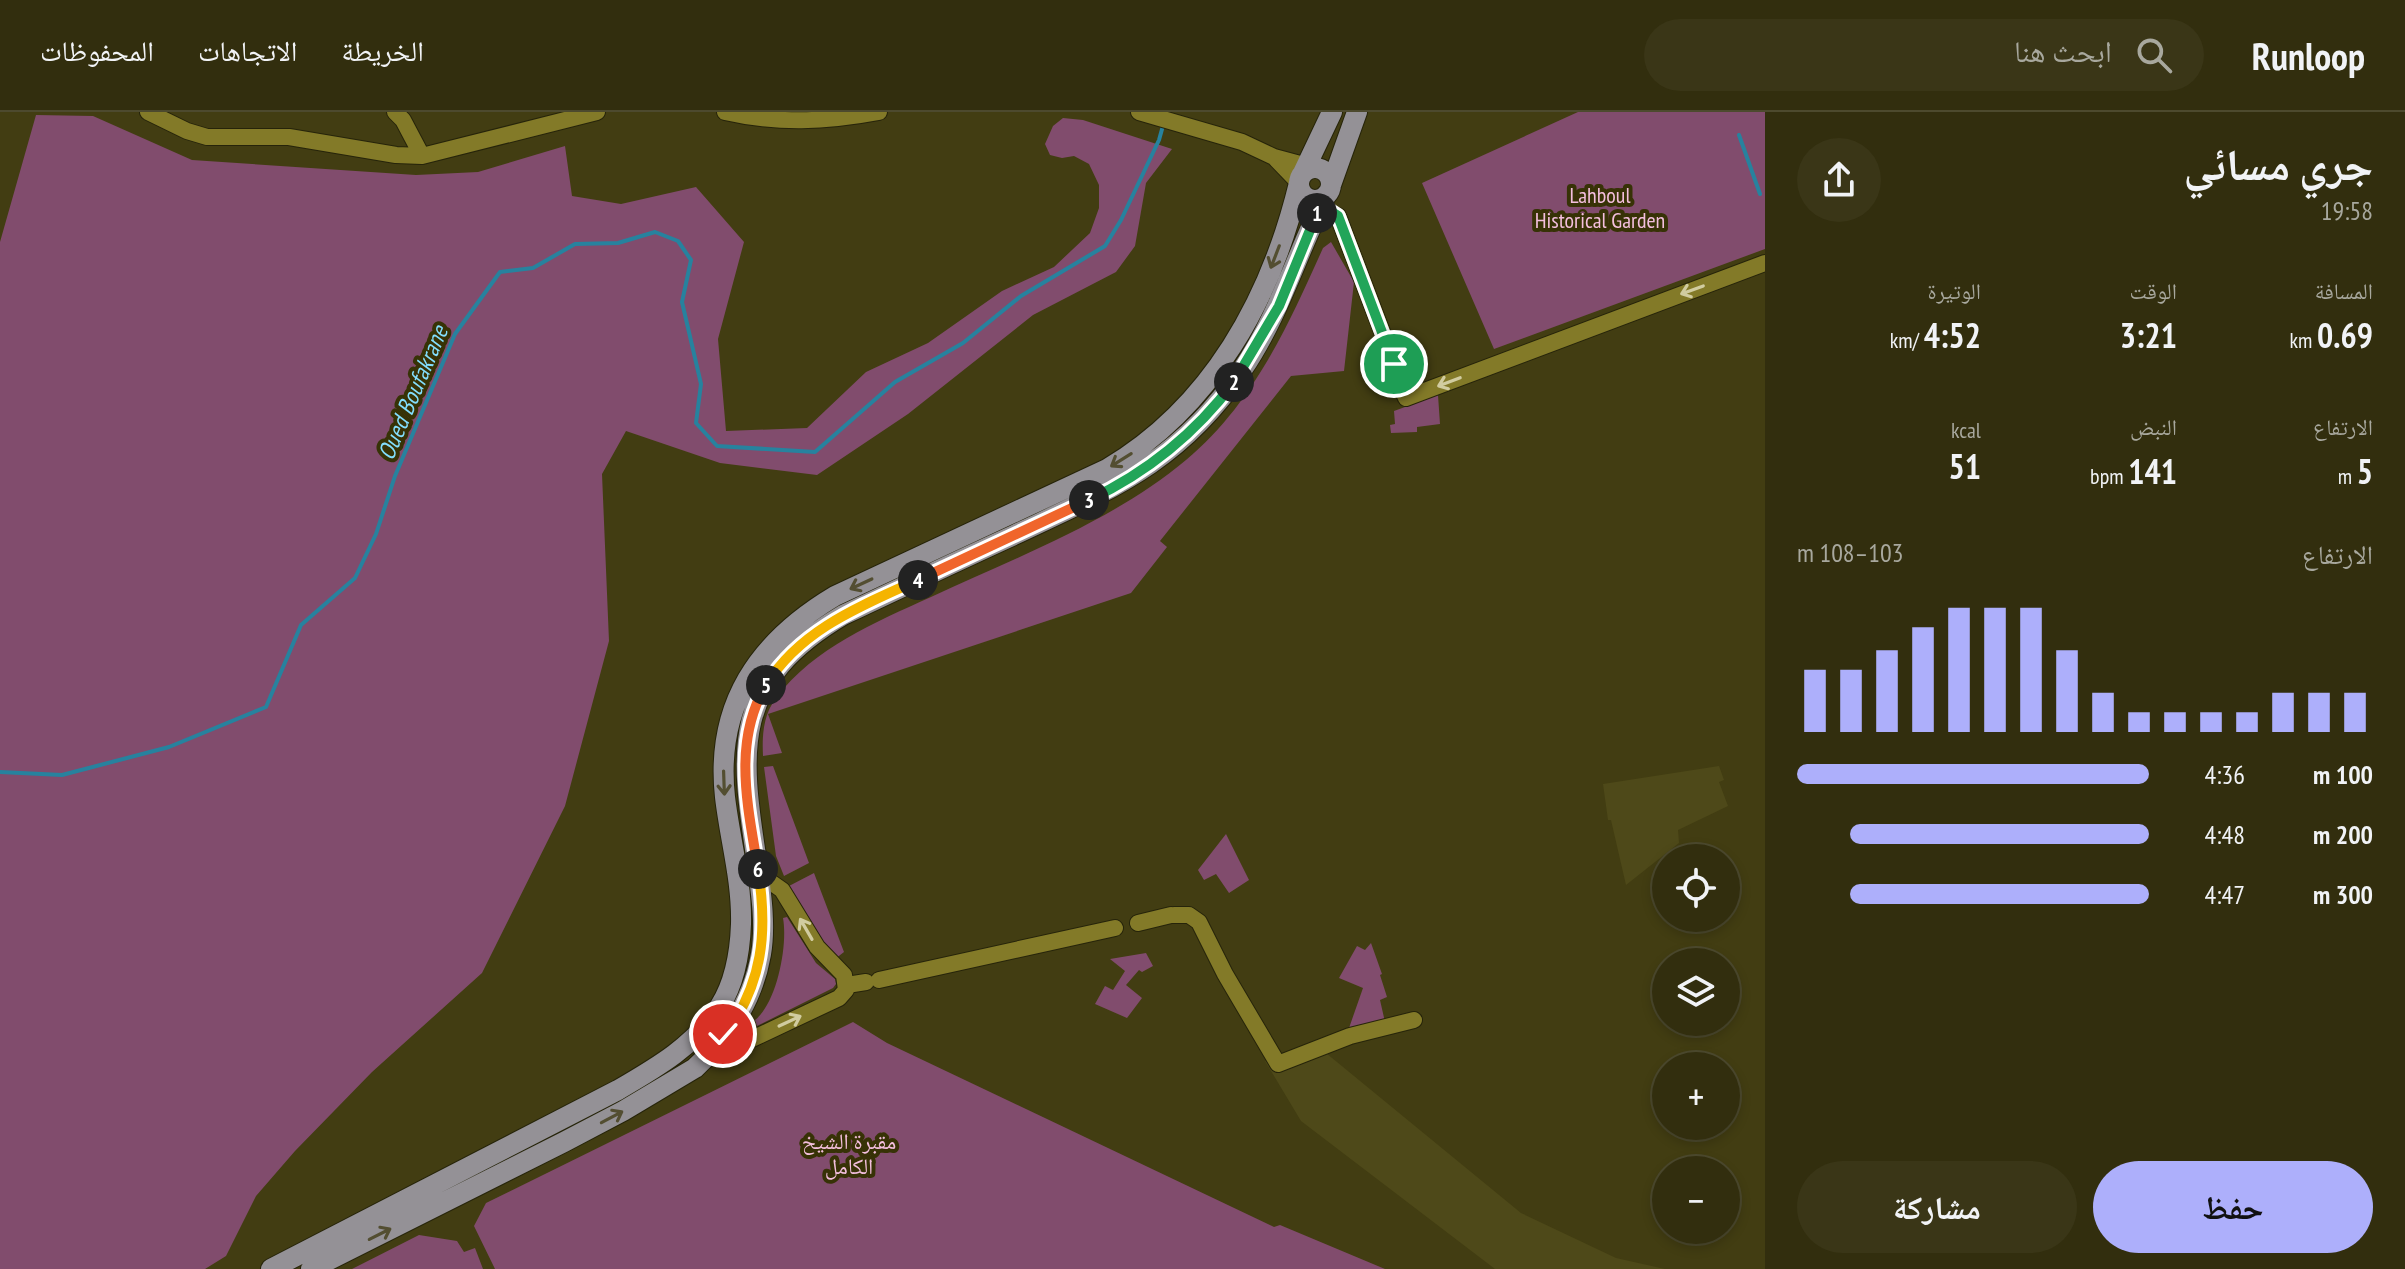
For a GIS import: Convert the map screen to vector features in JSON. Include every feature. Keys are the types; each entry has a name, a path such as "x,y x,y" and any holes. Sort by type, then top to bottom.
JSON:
{"main road":[{"path":"311,1269 634,1105 695,1068 725,1036 750,993 762,952 760,883 746,789 746,743 758,698 780,664 818,629 843,615 1117,487 1169,451 1209,414 1258,345 1279,306 1317,188 1332,112"},
{"path":"725,1036 717,1022 735,970 741,930 741,902 725,796 724,760 726,735 736,701 753,668 768,648 807,613 835,596 1107,469 1160,432 1206,384 1247,323 1288,220 1317,188 1357,112"},
{"path":"741,902 749,888 760,883"},
{"path":"271,1269 630,1083 687,1045 720,1007"}],"street":[{"path":"148,112 207,137 289,137 396,155 422,156 597,112"},
{"path":"395,112 403,120 422,156"},
{"path":"725,112 762,120 792,122 879,112"},
{"path":"1139,112 1242,142 1274,157 1317,188 1403,389 1765,263"},
{"path":"695,1068 839,998 847,985 844,975 817,947 782,890 756,856"},
{"path":"760,883 772,883 782,890"},
{"path":"847,985 1172,915 1189,915 1199,922 1225,974 1278,1064 1350,1036 1414,1020"},
{"path":"725,1036 738,1042 752,1039"}],"shaded area":[{"path":"1719,766 1724,780 1719,782 1728,806 1678,830 1678,844 1652,844 1652,864 1626,885 1611,820 1608,820 1603,784"},
{"path":"1315,1044 1521,1213 1616,1258 1665,1269 1495,1269 1301,1121 1265,1061"}],"green space":[{"name":"Lahboul Historical Garden","path":"1578,112 1765,112 1765,249 1494,349 1422,183"},
{"path":"36,115 93,116 192,160 416,175 478,172 565,146 572,196 621,204 696,187 744,242 718,339 726,431 807,428 866,372 928,343 1002,291 1054,267 1090,233 1099,208 1099,185 1089,164 1074,156 1062,158 1050,155 1045,144 1053,126 1063,118 1083,120 1172,149 1146,183 1135,246 1116,272 1033,315 908,414 817,475 720,463 626,431 602,474 609,641 565,806 482,973 372,1072 295,1151 256,1196 226,1256 205,1269 0,1269 0,242"},
{"path":"1331,242 1354,282 1344,371 1291,376 1160,541 1167,547 1131,593 768,714 782,753 763,756 768,711 792,680 827,650 888,617 1096,519 1158,482 1186,460 1210,438 1250,389 1282,335 1323,248"},
{"path":"1438,395 1440,424 1417,427 1417,432 1391,433 1390,425 1395,424 1394,411"},
{"path":"773,766 809,863 784,876 776,856 764,767"},
{"path":"1226,834 1249,880 1229,893 1216,874 1204,880 1198,870"},
{"path":"814,873 844,952 835,959 815,932 789,886"},
{"path":"787,917 816,963 835,979 836,984 757,1026 755,1020 769,1001 779,973 784,943 783,918"},
{"path":"1371,943 1387,997 1380,1000 1385,1022 1349,1028 1363,988 1339,978 1357,946 1365,950"},
{"path":"1146,953 1153,966 1142,972 1139,970 1126,985 1142,998 1127,1018 1095,1004 1105,986 1113,990 1125,971 1110,959"},
{"name":"مقبرة الشيخ الكامل","path":"853,1022 887,1043 1274,1227 1280,1225 1385,1269 495,1269 474,1226 486,1203"},
{"path":"419,1235 457,1241 464,1252 475,1248 483,1269 352,1269"}],"waterway":[{"name":"Oued Boufakrane","path":"0,772 62,775 169,747 266,707 301,625 355,578 376,534 395,476 455,334 500,272 533,268 575,244 618,243 655,232 678,241 691,260 682,302 701,384 696,423 717,446 815,452 895,382 963,343 1021,296 1105,246 1121,220 1159,140 1164,122"},
{"path":"1739,135 1760,194"}],"route":[{"path":"723,1034 725,1036 744,1008 762,952 760,883 746,789 746,743 750,720 769,680 798,646 818,629 843,615 1117,487 1169,451 1209,414 1258,345 1279,306 1321,205 1338,216 1394,364"}]}
